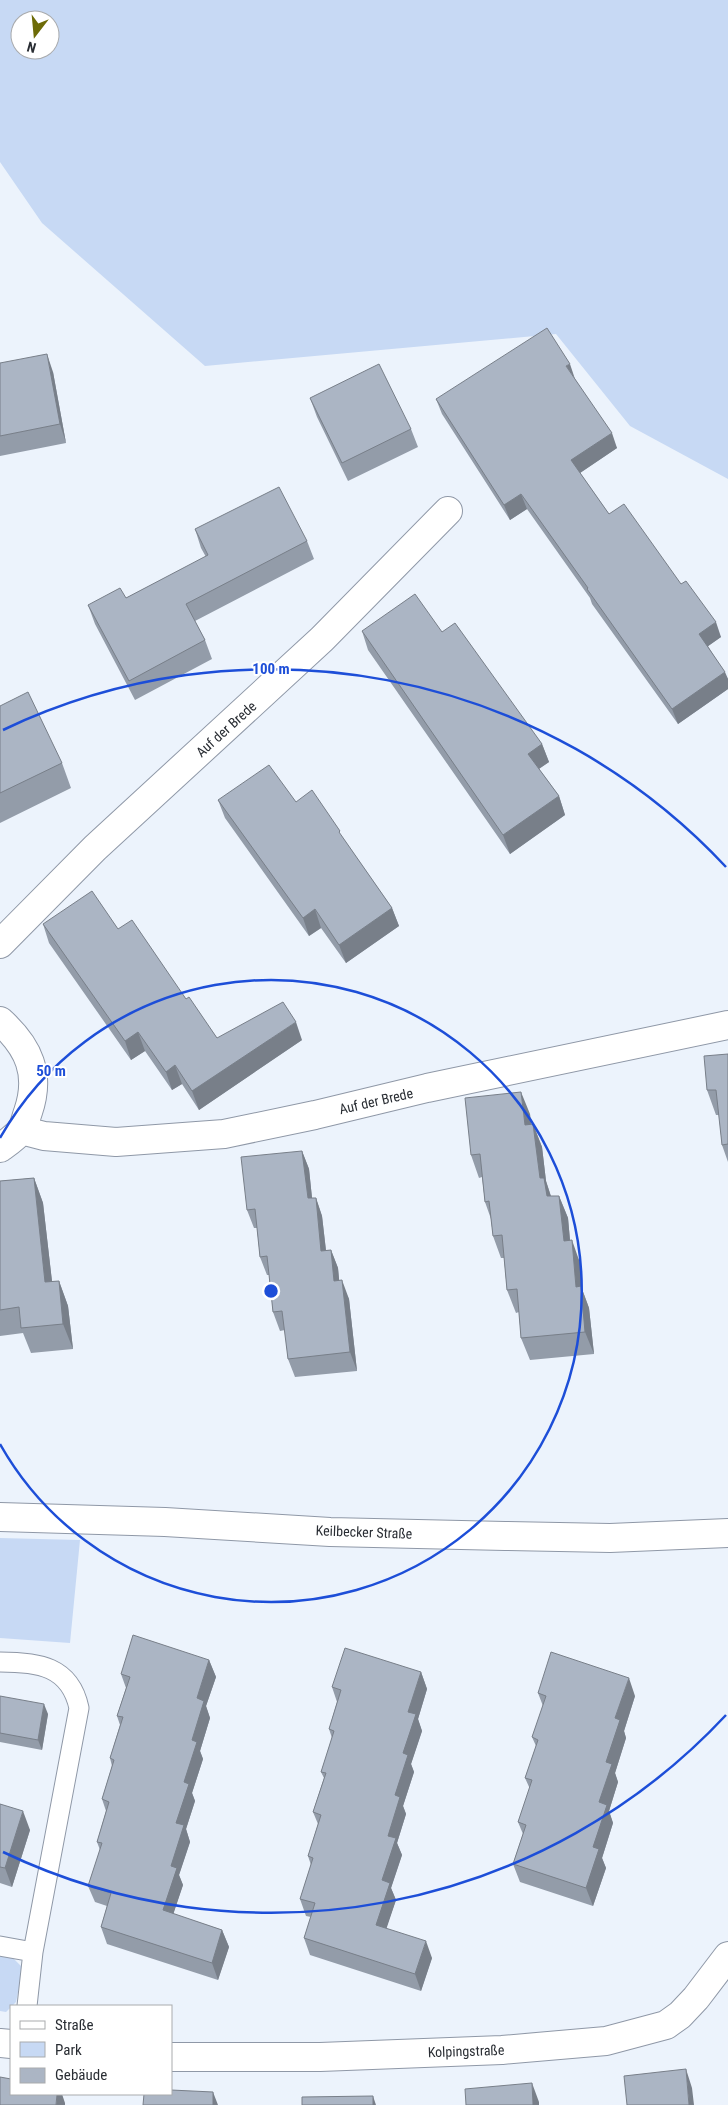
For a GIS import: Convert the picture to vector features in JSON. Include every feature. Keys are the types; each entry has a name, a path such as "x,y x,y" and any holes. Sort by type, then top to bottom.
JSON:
{"street":[{"name":"Auf der Brede","path":"0,944 95,848 322,639 448,511"},
{"path":"0,1022 13,1033 24,1047 31,1064 34,1082 32,1099 21,1130 0,1148"},
{"name":"Auf der Brede","path":"21,1130 44,1136 116,1142 224,1134 427,1088 728,1025"},
{"name":"Keilbecker Straße","path":"0,1517 165,1522 330,1532 515,1537 610,1538 728,1533"},
{"name":"Kolpingstraße","path":"172,2057 320,2057 502,2050 606,2041 666,2025 680,2015 696,1998 728,1956"}],"lane":[{"path":"0,1662 33,1664 49,1668 60,1674 76,1694 79,1708 33,1952 27,2005"},
{"path":"0,1946 33,1952"}],"green space":[{"path":"0,0 728,0 728,479 630,426 556,334 205,366 42,223 0,162"},
{"path":"0,1538 80,1540 70,1643 0,1638"},
{"path":"0,1955 13,1958 23,1968 16,2002 10,2005 6,2012 0,2011"}],"building":[{"path":"547,328 570,364 566,366 612,433 571,460 609,514 624,504 681,584 686,581 716,622 699,634 725,672 672,709 521,494 504,505 436,399"},
{"path":"47,354 60,424 0,436 0,363"},
{"path":"379,364 411,429 342,463 310,398"},
{"path":"279,487 307,541 186,604 205,640 129,681 88,605 120,588 126,598 208,555 195,529"},
{"path":"415,594 442,632 455,623 542,744 528,754 559,796 503,835 362,631"},
{"path":"28,692 62,763 0,793 0,706"},
{"path":"269,765 296,802 312,790 392,908 339,945 315,909 303,918 218,800"},
{"path":"92,891 118,929 132,920 186,999 189,997 217,1038 283,1002 296,1022 192,1091 175,1065 166,1072 138,1032 125,1041 43,924"},
{"path":"728,1054 728,1144 722,1145 716,1090 707,1090 704,1056"},
{"path":"521,1092 525,1125 533,1124 540,1178 544,1178 547,1196 559,1196 564,1241 572,1240 576,1287 581,1286 585,1332 521,1338 517,1289 507,1290 502,1235 493,1236 489,1201 485,1202 480,1154 471,1155 465,1098"},
{"path":"302,1151 308,1198 316,1198 321,1251 331,1250 334,1281 342,1280 350,1352 288,1359 282,1311 273,1312 267,1256 260,1257 255,1209 247,1210 241,1157"},
{"path":"34,1178 45,1282 59,1281 63,1324 21,1328 19,1307 0,1310 0,1181"},
{"path":"133,1635 209,1660 197,1698 204,1701 192,1740 197,1742 184,1782 189,1784 176,1823 184,1825 171,1866 177,1868 163,1910 222,1930 212,1963 101,1927 111,1893 88,1886 102,1843 97,1842 109,1802 102,1799 114,1760 110,1758 123,1717 117,1716 130,1677 121,1674"},
{"path":"345,1648 421,1672 408,1712 416,1714 403,1753 408,1755 395,1795 400,1797 388,1836 396,1838 382,1880 390,1883 376,1925 426,1941 415,1974 304,1938 315,1903 300,1899 313,1858 308,1856 321,1815 313,1812 326,1773 321,1772 334,1731 329,1729 341,1690 332,1687"},
{"path":"551,1652 629,1678 615,1718 620,1720 606,1762 612,1764 599,1802 607,1805 593,1847 599,1849 586,1888 513,1864 526,1825 518,1822 532,1780 525,1778 538,1740 532,1737 546,1696 538,1693"},
{"path":"0,1696 44,1704 38,1740 0,1733"},
{"path":"0,1804 23,1811 5,1868 0,1867"},
{"path":"686,2069 689,2105 627,2105 624,2076"},
{"path":"0,2077 10,2079 10,2095 57,2095 56,2105 0,2105"},
{"path":"532,2083 533,2105 466,2105 465,2089"},
{"path":"172,2090 213,2092 213,2105 143,2105 144,2095 172,2095"},
{"path":"373,2096 373,2105 302,2105 302,2097"}]}
